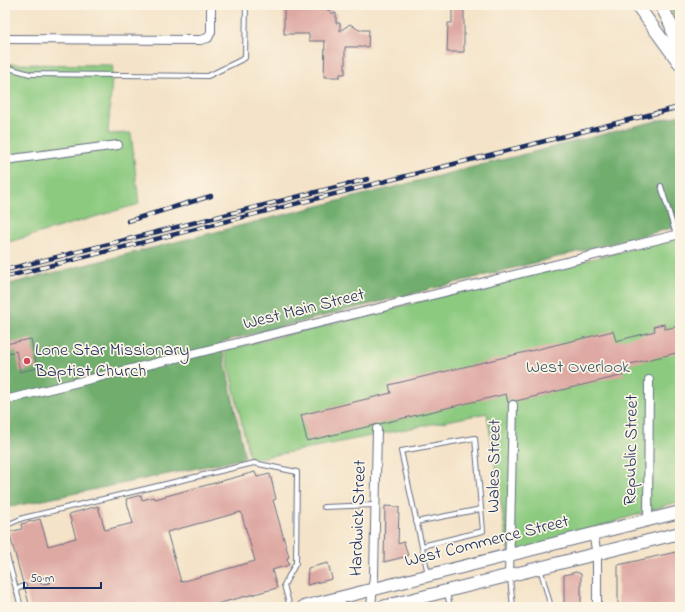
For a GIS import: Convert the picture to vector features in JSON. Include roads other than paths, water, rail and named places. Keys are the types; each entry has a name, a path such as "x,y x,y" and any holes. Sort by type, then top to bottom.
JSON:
{"main road":[{"path":"637,5 680,64"},
{"path":"661,5 671,25 680,64"},
{"name":"West Commerce Street","path":"303,607 680,512"},
{"name":"West Commerce Street","path":"382,607 680,533"}],"street":[{"path":"5,39 200,40 208,38 211,32 211,5"},
{"path":"5,160 118,146"},
{"name":"West Main Street","path":"5,400 678,235"},
{"name":"Republic Street","path":"648,520 649,380"},
{"name":"Wales Street","path":"509,576 512,405"},
{"name":"Hardwick Street","path":"371,607 378,429"},
{"path":"593,534 596,554 598,607"}],"lane":[{"path":"5,67 30,74 208,76 245,58 246,5"},
{"path":"661,186 678,235"},
{"path":"422,546 484,531 475,438 401,451 428,576"},
{"path":"5,531 7,525 23,518 254,463 297,472 296,563 284,585 290,607"},
{"path":"324,507 375,505"},
{"path":"416,522 482,509"},
{"path":"5,549 21,607"},
{"path":"539,568 551,607"},
{"path":"509,576 513,607"},
{"path":"42,581 48,580"},
{"path":"16,588 24,586"},
{"path":"447,590 450,607"}],"railway":[{"path":"5,277 680,107"},
{"path":"5,270 368,179"},
{"path":"128,221 211,196"}],"place":[{"name":"Lone Star Missionary Baptist Church","path":"27,361"}],"park label":[{"name":"West Overlook","path":"578,368"}]}
